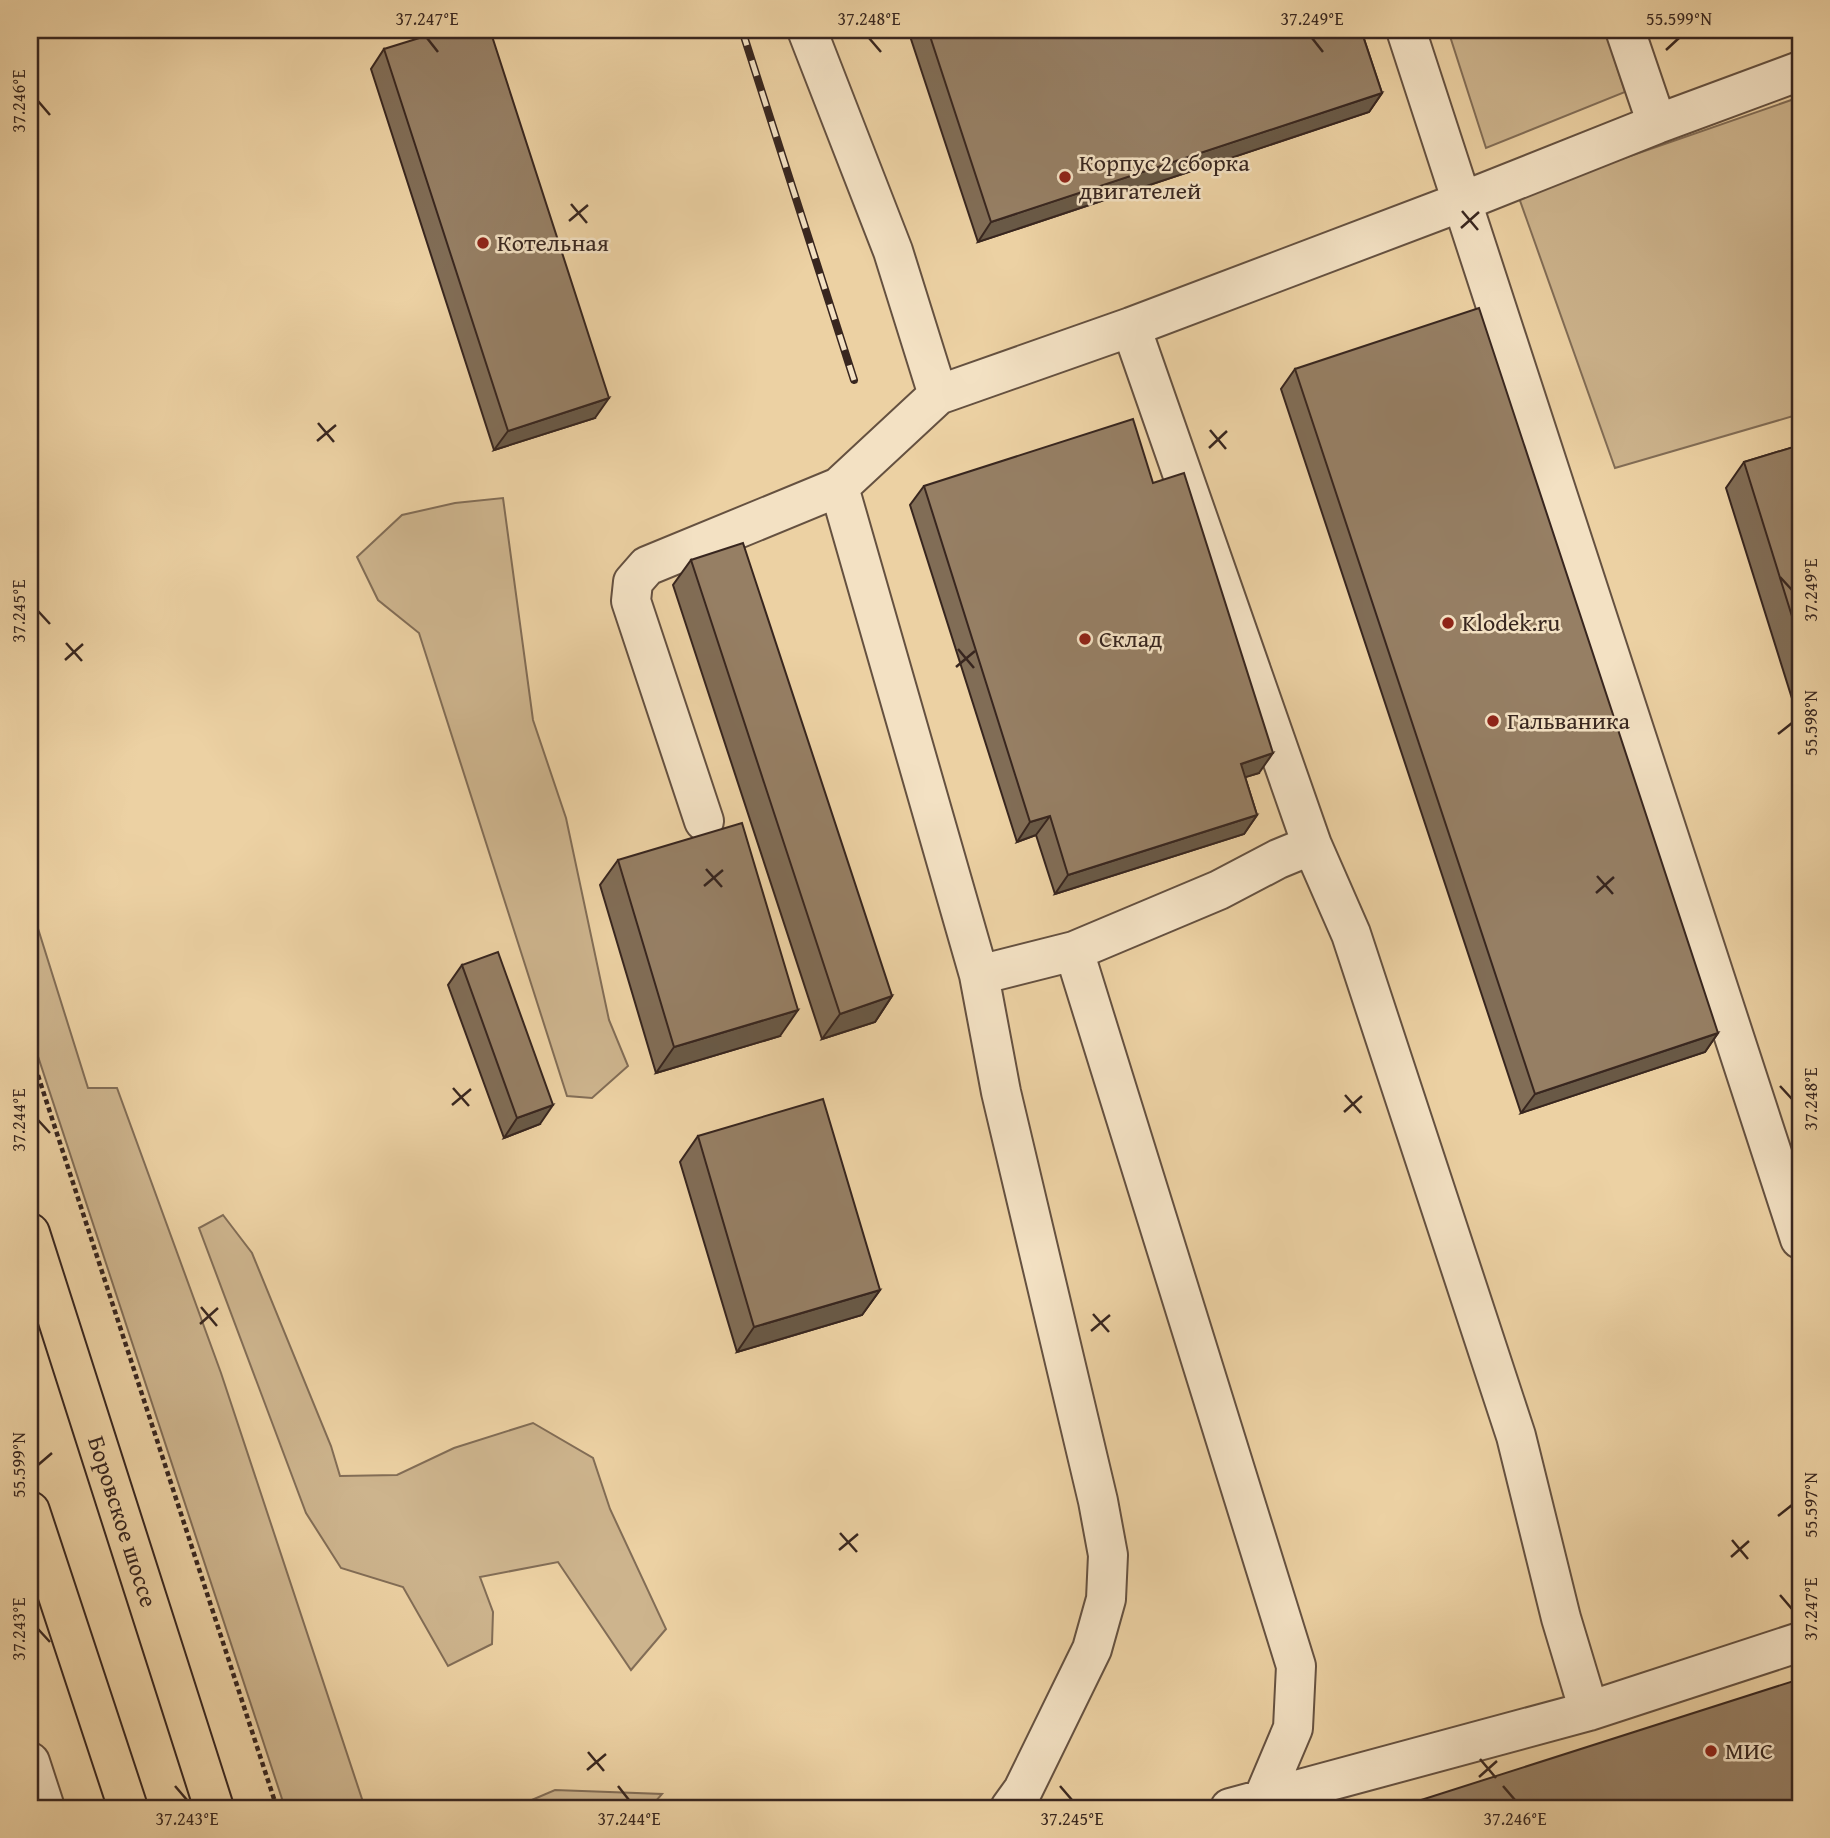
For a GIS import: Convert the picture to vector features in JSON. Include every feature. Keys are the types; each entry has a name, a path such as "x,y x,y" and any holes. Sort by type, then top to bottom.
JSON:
{"main road":[{"name":"Боровское шоссе","path":"30,1233 214,1808"},
{"path":"33,1531 128,1808"}],"lane":[{"path":"807,30 893,251 939,395"},
{"path":"1406,30 1800,1239"},
{"path":"1625,30 1657,124"},
{"path":"704,821 631,601 633,582 647,566 839,487 939,395 1131,327 1800,71"},
{"path":"1131,327 1312,845 1351,934 1511,1423 1561,1618 1589,1711"},
{"path":"839,487 979,975 1002,1092 1098,1501 1108,1555 1106,1599 1092,1649 1017,1802"},
{"path":"979,975 1074,951 1219,890 1278,859 1312,845"},
{"path":"1074,951 1296,1666 1293,1728 1239,1806"},
{"path":"1239,1806 1589,1711 1800,1642"},
{"path":"30,1762 45,1808"}],"path":[{"path":"30,1051 277,1808"}],"shaded area":[{"path":"1448,30 1605,30 1625,92 1486,148"},
{"path":"1800,97 1800,414 1615,468 1518,195"},
{"path":"503,498 533,720 566,818 609,1020 628,1066 592,1098 567,1096 419,633 378,600 357,557 402,515 455,503"},
{"path":"30,903 88,1088 117,1088 221,1373 365,1808 285,1808 30,1032"},
{"path":"223,1215 252,1253 331,1446 340,1476 397,1475 454,1448 533,1423 593,1458 610,1509 666,1629 631,1670 558,1562 480,1577 493,1612 492,1644 448,1666 403,1587 341,1568 306,1513 199,1228"},
{"path":"555,1790 662,1794 650,1808 513,1808"}],"building":[{"name":"Котельная","path":"445,30 490,30 609,398 508,431 384,49"},
{"name":"Корпус 2 сборка двигателей","path":"928,30 1361,30 1382,93 991,222"},
{"name":"Гальваника","path":"1479,308 1718,1033 1535,1094 1295,369"},
{"name":"Склад","path":"1133,419 1153,483 1184,473 1273,753 1241,764 1257,815 1068,875 1050,816 1030,822 924,486"},
{"path":"1800,445 1800,642 1744,462"},
{"path":"743,543 892,996 840,1014 691,560"},
{"path":"742,823 798,1010 674,1047 618,860"},
{"path":"498,952 553,1105 517,1118 462,965"},
{"path":"823,1099 880,1290 754,1327 698,1136"},
{"name":"МИС","path":"1800,1679 1800,1808 1396,1808"}],"railway":[{"path":"742,30 854,380"}],"place":[{"name":"Корпус 2 сборка двигателей","path":"1065,177"},
{"name":"Котельная","path":"483,243"},
{"name":"Klodek.ru","path":"1448,623"},
{"name":"Склад","path":"1085,639"},
{"name":"Гальваника","path":"1493,721"},
{"name":"МИС","path":"1711,1751"}]}
